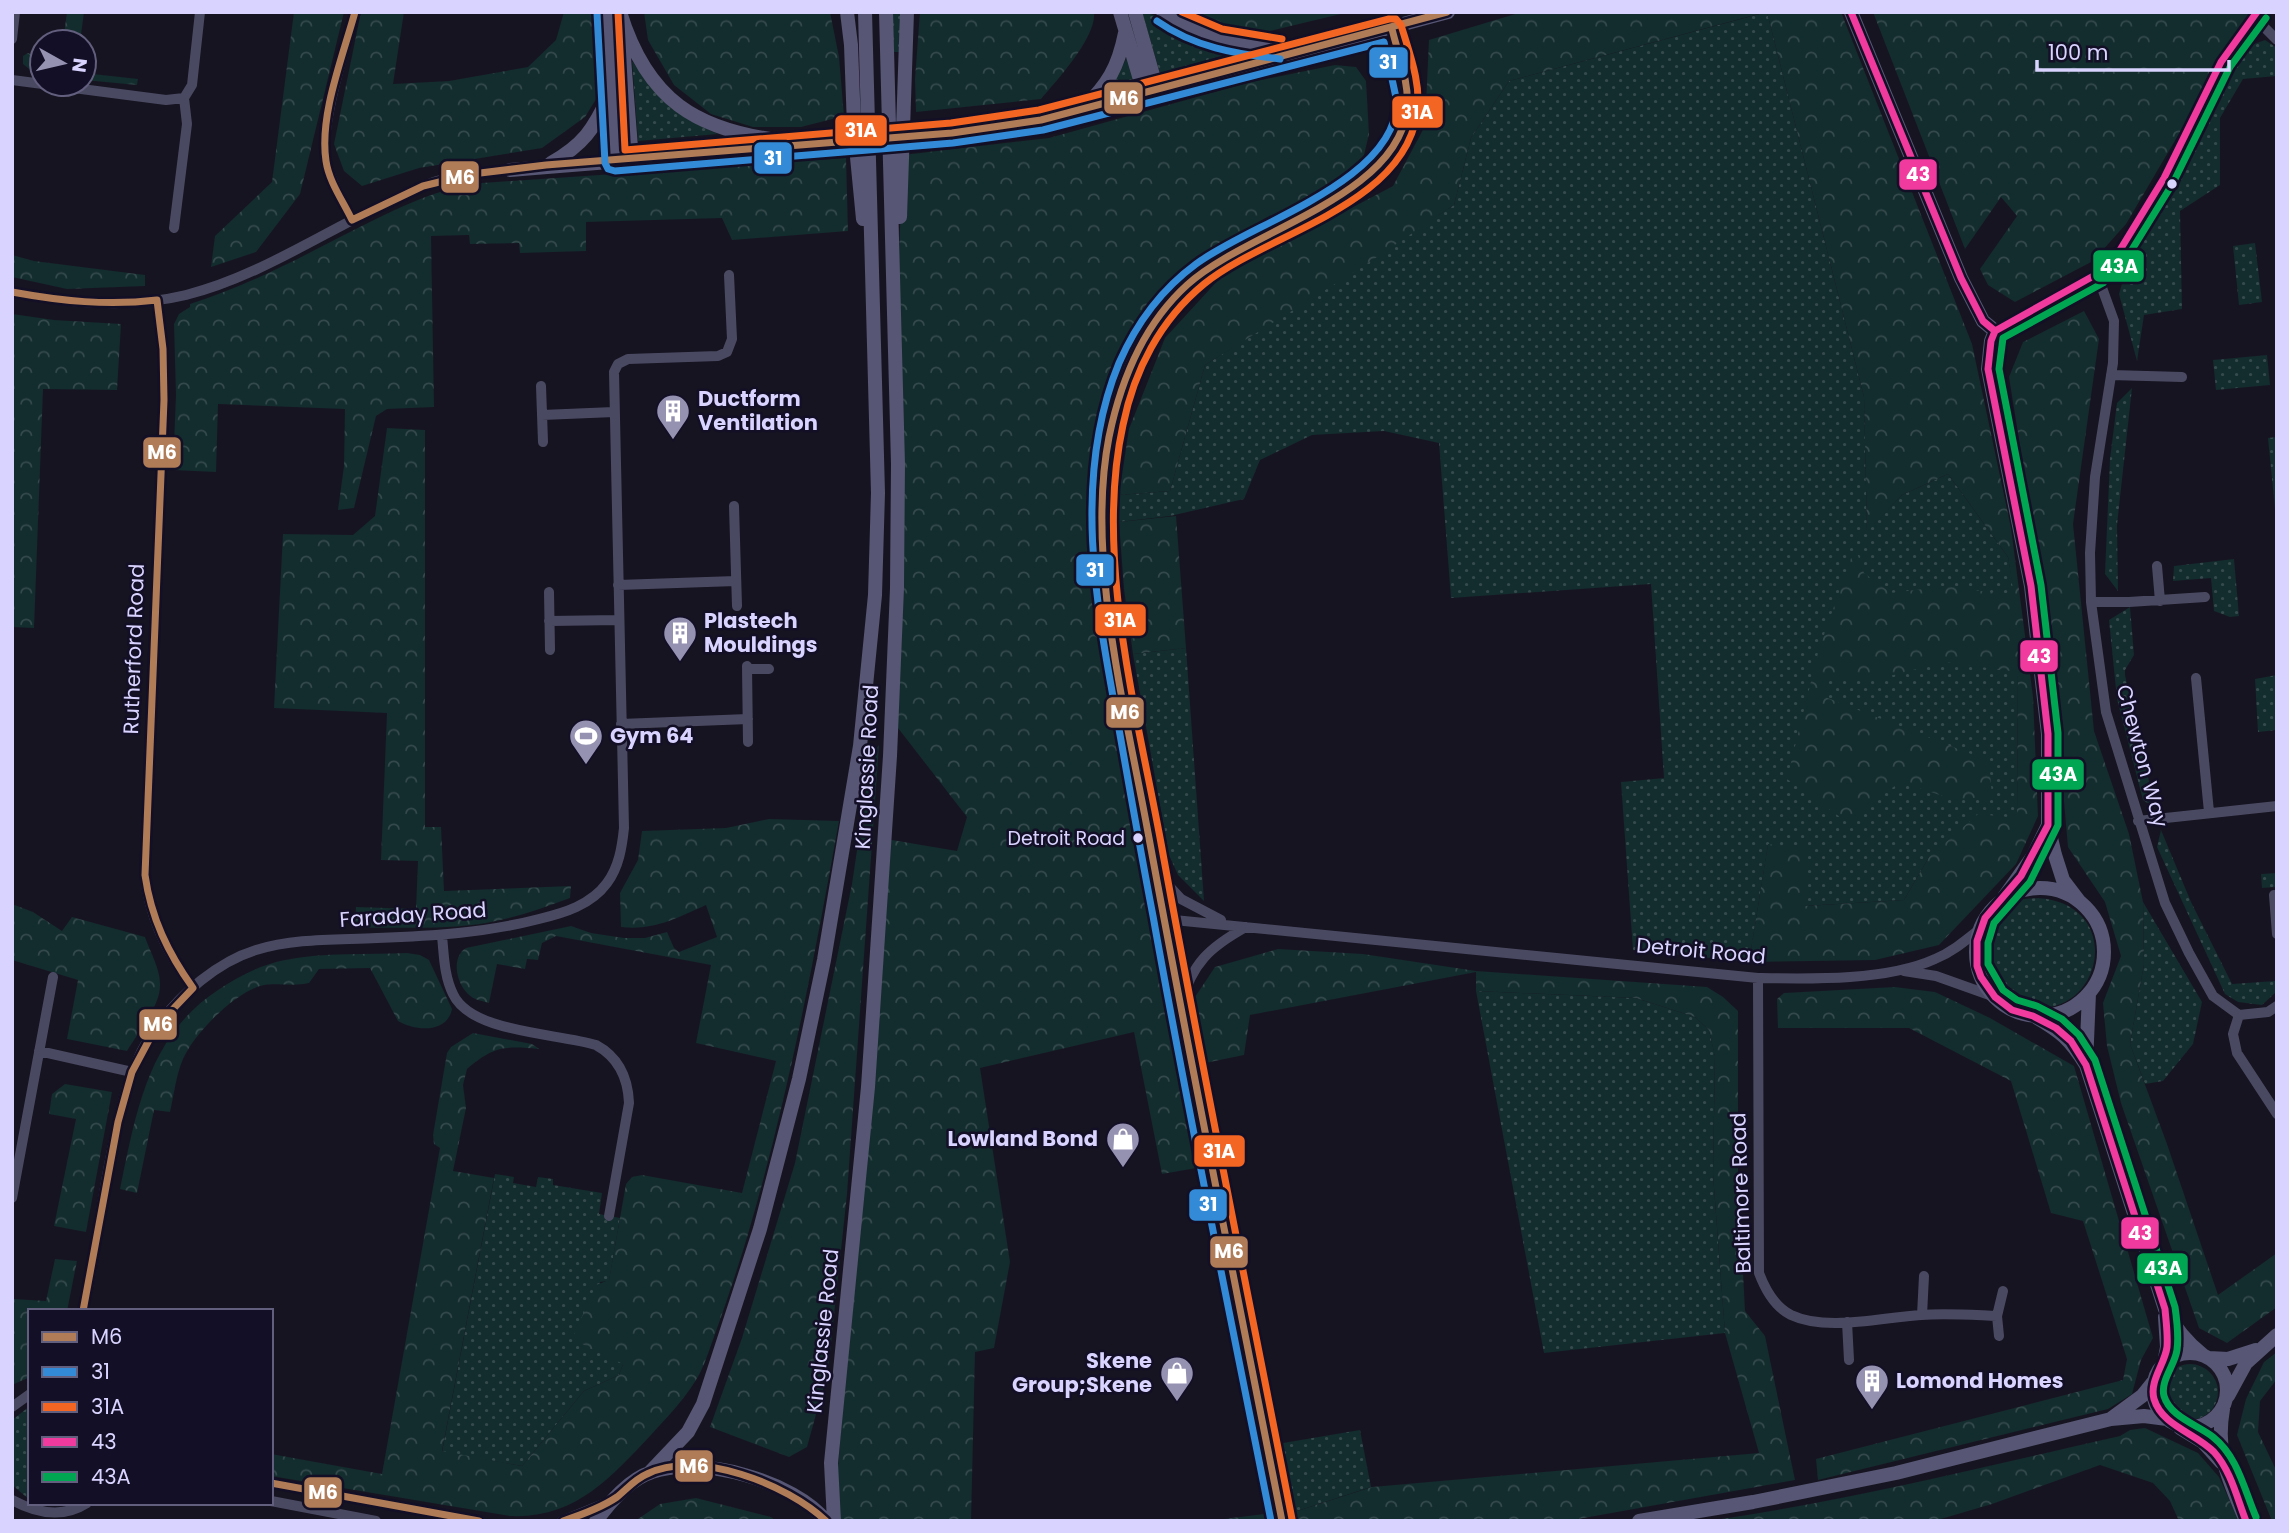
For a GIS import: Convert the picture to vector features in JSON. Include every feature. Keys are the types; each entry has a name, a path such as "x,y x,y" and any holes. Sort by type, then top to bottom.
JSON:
{"main road":[{"path":"847,12 851,45 853,126 874,339"},
{"name":"Kinglassie Road","path":"596,1521 611,1500 650,1472 688,1432 703,1404 766,1204 799,1079 824,960 860,746 875,595 878,494 865,12"},
{"name":"Kinglassie Road","path":"834,1521 831,1463 869,1087 886,839 898,523 886,12"},
{"path":"895,351 907,12"},
{"path":"1120,12 1125,33 1151,91"},
{"path":"1135,12 1151,91"},
{"path":"1163,12 1203,35 1249,45 1301,51"},
{"path":"510,170 819,145 1041,120 1448,12"},
{"path":"1851,12 1961,278 1983,321 1995,331 1991,341 1988,369 2031,586 2048,734 2048,825 2063,880 2091,913 2100,928 2104,945 2101,970 2089,993 2078,1004 2064,1012 2033,1016"},
{"path":"615,161 611,93 616,13"},
{"path":"616,13 640,62 664,94 678,107 728,131 819,145"},
{"path":"616,13 632,160"},
{"path":"1083,110 1111,77 1125,33"},
{"path":"546,165 577,146 587,136 599,119 611,93"},
{"path":"2048,825 2033,856 1985,919 1977,941 1977,965 1981,977 1995,997 2012,1010 2033,1016 2056,1028 2071,1041 2086,1065 2165,1309 2188,1344 2223,1372 2227,1384 2219,1443 2221,1456 2246,1521"},
{"path":"2001,901 2016,892 2040,888 2065,892 2079,901"},
{"path":"2086,1065 2089,993"},
{"path":"2111,1419 2142,1396 2164,1364 2167,1347 2165,1309"},
{"path":"1639,1521 1896,1473 2111,1419 2144,1416 2184,1427 2204,1425 2215,1418 2246,1363 2277,1335"},
{"path":"2164,1364 2185,1353 2228,1359 2260,1348"},
{"path":"2155,1380 2154,1397 2158,1409 2170,1421 2203,1442 2228,1472"},
{"path":"650,1472 672,1467 695,1467 737,1474 786,1489 817,1510 826,1521"}],"street":[{"path":"12,39 15,12"},
{"path":"174,228 187,124 184,98 192,85 200,12"},
{"path":"352,220 328,168 324,146 355,12"},
{"path":"1995,331 2096,274 2120,250 2164,178 2221,62 2256,14 2277,40"},
{"path":"1282,1521 1180,1008 1105,587 1103,549 1107,456 1117,402 1148,331 1173,299 1194,279 1231,254 1369,176 1394,146 1405,123 1407,96 1392,29"},
{"path":"12,80 166,100 184,98"},
{"path":"12,292 93,304 140,303 184,295 265,265 408,192 438,181 510,170"},
{"name":"Chewton Way","path":"2096,274 2114,321 2111,374 2095,477 2090,553 2091,602 2106,712 2165,902 2213,996 2239,1015"},
{"name":"Faraday Road","path":"83,1309 115,1134 132,1072 156,1027 194,988 233,960 271,946 299,941 442,936 498,929 555,915 585,902 607,884 618,863 623,839 614,372 622,361 718,356 727,352 732,339 729,275"},
{"name":"Rutherford Road","path":"157,300 163,349 164,400 145,875 149,899 165,947 194,988"},
{"path":"2111,374 2182,377"},
{"path":"541,386 543,442"},
{"path":"542,415 614,412"},
{"path":"734,506 737,606"},
{"path":"2157,566 2160,601"},
{"path":"618,585 736,582"},
{"path":"549,592 550,650"},
{"path":"2091,602 2204,597"},
{"path":"549,621 619,620"},
{"path":"748,742 747,668 769,669"},
{"path":"2196,678 2209,812"},
{"path":"621,724 748,719"},
{"path":"2138,821 2277,806"},
{"name":"Detroit Road","path":"1155,870 1181,899 1232,925"},
{"path":"2274,895 2277,934"},
{"name":"Detroit Road","path":"1164,919 1758,978 1788,979 1901,971 1937,976 1995,997"},
{"path":"1180,1008 1190,978 1202,958 1217,944 1247,927"},
{"name":"Detroit Road","path":"1901,971 1934,960 1956,948 1980,929"},
{"path":"442,936 450,987 458,1003 471,1015 492,1023 596,1045 620,1066 627,1085 629,1103 609,1216"},
{"path":"12,1198 53,977"},
{"name":"Baltimore Road","path":"1758,978 1759,1273 1764,1287 1775,1302 1791,1315 1812,1321 1847,1322 1922,1315 1997,1316"},
{"path":"2277,1006 2268,1012 2239,1015 2234,1034 2237,1053 2277,1114"},
{"path":"39,1051 132,1072"},
{"path":"1922,1315 1924,1276"},
{"path":"2000,1336 1997,1316 2003,1291"},
{"path":"1847,1322 1849,1360"},
{"path":"12,1406 28,1395"},
{"path":"273,1483 480,1521"},
{"path":"12,1500 49,1514 83,1506"},
{"path":"562,1521 611,1500"},
{"path":"273,1501 376,1521"},
{"path":"75,1521 83,1506"},
{"path":"33,1509 39,1521"}],"green space":[{"path":"67,12 84,12 82,28 65,28"},
{"path":"294,12 344,12 300,194 256,252 211,267 215,236 272,182"},
{"path":"361,12 404,12 393,84 449,81 528,67 556,40 564,12 596,12 601,91 585,117 542,148 419,168 362,186 344,171 334,144"},
{"path":"644,12 830,12 839,57 844,116 801,127 753,127 711,114 674,85 648,40"},
{"path":"892,12 902,12 900,52 893,52"},
{"path":"920,12 1094,12 1093,22 1083,46 1041,99 916,112 915,79"},
{"path":"1142,12 1153,15 1196,39 1239,51 1160,73"},
{"path":"1163,12 1349,12 1257,34 1203,35"},
{"path":"1522,12 1766,12 1509,81 1471,138 1454,205 1359,269 1205,365 1170,491 1119,495 1129,429 1165,338 1221,277 1393,186 1425,126 1429,40"},
{"path":"1767,12 1864,397 1867,531 1902,495 1948,474 2008,557 2015,597 2018,671 2017,818 1929,857 1904,900 1804,906 1768,845 1749,962 1633,950 1621,782 1664,778 1651,584 1451,598 1439,443 1384,431 1312,435 1260,460 1244,499 1170,516 1119,522 1119,495 1170,491 1205,365 1454,205 1471,138 1509,81"},
{"path":"1767,12 1841,12 1972,344 2011,528 2033,697 2038,816 2016,864 1939,945 1875,960 1749,962 1768,844 1805,849 1805,906 1904,900 1929,857 1978,814 2017,818 2018,672 1944,662 1878,679 1827,679 1825,697 1989,761 1992,796 1955,800 1900,782 1847,822 1787,779 1819,649 1855,547 1864,573 1891,593 1947,586 2014,596 2008,557 1948,474 1902,495 1867,532 1864,397"},
{"path":"1873,12 2257,12 2221,62 2126,224 2093,261 2015,302 1988,285 1980,269 2017,216 2001,197 1965,249"},
{"path":"2265,40 2277,48 2277,76 2243,79 2220,118 2220,185 2180,211 2182,309 2144,315 2137,361 2119,294 2131,253 2160,215 2204,123 2246,47"},
{"path":"28,53 28,68 23,64 23,56"},
{"path":"1127,57 1134,81 1111,88"},
{"path":"632,61 669,104 704,128 718,134 638,141"},
{"path":"1335,65 1356,67 1366,81 1369,134 1358,166 1348,175 1246,234 1174,280 1144,310 1121,345 1106,383 1090,466 1088,509 1092,593 1202,1167 1162,1174 1134,1032 980,1068 1010,1262 994,1348 975,1352 971,1521 834,1521 886,839 957,851 967,817 891,719 895,351 903,155 1049,138 1251,82"},
{"path":"98,75 138,79 137,85 98,81"},
{"path":"846,158 848,231 732,240 722,218 586,222 586,251 520,253 519,243 470,244 469,235 431,236 434,407 387,409 376,416 354,508 338,510 344,466 345,409 218,404 216,472 173,470 176,395 174,324 179,314 190,307 190,304 230,290 410,203 462,186"},
{"path":"2255,243 2262,302 2239,305 2233,246"},
{"path":"12,255 34,261 145,275 145,286 67,289 12,277"},
{"path":"2084,311 2099,339 2073,524 2094,731 2129,834 2143,902 2144,964 2130,1044 2218,1295 2277,1253 2277,1307 2227,1343 2199,1328 2121,1103 2107,1046 2103,1003 2121,956 2105,902 2068,847 2039,563 2009,377 2023,342"},
{"path":"12,314 54,320 121,324 117,390 43,389 34,628 12,627"},
{"path":"2267,355 2270,385 2216,390 2213,360"},
{"path":"2132,388 2117,525 2118,591 2105,574 2110,459 2117,403"},
{"path":"387,428 425,430 425,827 441,827 444,891 571,886 570,898 486,923 454,927 355,928 356,907 416,909 418,861 381,860 387,713 274,708 283,534 353,535 375,516"},
{"path":"2277,437 2277,509 2275,509 2268,438"},
{"path":"1176,516 1186,648 1133,654 1119,522"},
{"path":"2234,559 2239,616 2230,617 2214,611 2211,578 2173,581 2174,566"},
{"path":"2130,607 2134,655 2125,675 2155,808 2143,800 2117,699 2109,620"},
{"path":"1186,648 1204,901 1178,875 1169,855 1133,654"},
{"path":"2277,675 2277,730 2258,732 2255,679"},
{"path":"879,745 847,1194 828,1371 807,1447 789,1457 710,1427 742,1338 795,1163 852,884 871,756"},
{"path":"769,819 839,821 776,1132 748,1234 706,1359 684,1398 606,1480 590,1493 554,1511 510,1516 273,1476 273,1454 382,1474 440,1148 434,1144 433,1135 447,1053 451,1047 473,1033 532,1044 539,1049 508,1048 492,1052 467,1069 463,1085 466,1108 453,1171 494,1178 442,1451 522,1466 584,1391 619,1375 623,1364 572,1339 596,1285 609,1280 626,1184 632,1177 642,1175 742,1193 776,1061 696,1043 711,965 556,936 542,943 538,960 527,959 525,969 497,964 489,1003 473,998 464,989 458,977 458,957 466,948 571,926 591,933 624,938 645,938 667,932 674,948 679,952 717,937 706,905 654,925 621,927 620,893 638,860 642,831 726,828"},
{"path":"2161,830 2191,902 2232,984 2275,981 2275,993 2262,1005 2238,1002 2225,994 2157,847"},
{"path":"2277,873 2277,887 2262,888 2261,874"},
{"path":"2038,898 2064,904 2082,917 2092,934 2095,953 2091,972 2081,989 2065,1002 2044,1008 2025,1006 2010,998 1997,986 1985,953 1986,935 1993,919 2010,903"},
{"path":"2143,902 2202,1002 2193,1044 2163,1081 2145,1084 2130,1044 2144,964"},
{"path":"12,904 33,912 62,931 72,917 145,937 159,974 159,994 152,1011 127,1051 67,1039 78,980 12,960"},
{"path":"1278,949 1363,954 1476,971 1707,987 1738,1011 1738,1177 1745,1311 1765,1336 1795,1480 1567,1521 1293,1521 1291,1513 1372,1487 1759,1453 1725,1333 1713,1174 1715,1057 1709,1030 1695,1017 1636,998 1476,991 1476,972 1250,1015 1244,1055 1200,1064 1189,1006 1215,967"},
{"path":"407,953 429,960 452,1009 444,1023 421,1028 398,1021 370,968 319,969 309,983 266,985 249,990 216,1016 188,1049 179,1072 170,1112 154,1110 137,1193 120,1189 132,1132 149,1078 160,1053 175,1030 194,1009 234,980 276,962 300,957"},
{"path":"1895,987 1935,992 1990,1018 2074,1066 2153,1338 2141,1360 2132,1394 2108,1409 1818,1480 1816,1459 2123,1380 2127,1359 2083,1221 2051,1213 2011,1081 1909,1028 1778,1028 1777,999 1784,993"},
{"path":"1476,991 1636,998 1695,1017 1709,1030 1715,1056 1713,1174 1725,1333 1544,1353"},
{"path":"65,1084 112,1092 86,1232 54,1226 76,1119 49,1114 52,1094"},
{"path":"495,1174 514,1177 513,1183 536,1187 538,1177 553,1179 553,1185 602,1193 599,1214 620,1218 609,1281 600,1282 623,1364 619,1375 584,1391 522,1466 442,1452"},
{"path":"55,1259 77,1261 67,1309 28,1309 28,1378 12,1385 14,1299 46,1301"},
{"path":"2277,1352 2277,1379 2260,1401 2258,1432 2277,1472 2277,1521 2272,1521 2237,1435 2246,1399 2264,1362"},
{"path":"2184,1364 2196,1364 2206,1368 2214,1376 2218,1392 2214,1408 2206,1416 2196,1420 2184,1420 2174,1416 2166,1408 2162,1398 2162,1386 2166,1376 2174,1368"},
{"path":"28,1408 28,1498 12,1485 12,1420"},
{"path":"2145,1428 2198,1453 2219,1477 2239,1521 2179,1521 2170,1501 2153,1483 2100,1465 1992,1504 1934,1521 1708,1521 1915,1483"},
{"path":"1360,1430 1371,1487 1291,1513 1277,1444"},
{"path":"696,1498 771,1517 776,1521 635,1521 660,1504"},
{"path":"1264,1514 1265,1521 1208,1521"}],"transit line":[{"name":"M6","path":"355,12 333,86 325,143 330,176 352,220 423,186 472,174 546,165 952,133 1041,120 1447,12"},
{"name":"31A","path":"618,12 625,150 951,123 1039,110 1389,19 1396,19 1401,25 1418,92 1417,114 1406,146 1386,173 1360,195 1231,266 1188,298 1162,330 1134,385 1123,425 1115,475 1113,527 1116,581 1131,688 1292,1519"},
{"name":"31A","path":"1182,12 1222,29 1282,39"},
{"name":"43","path":"1851,12 1961,278 1983,321 1995,331"},
{"name":"43","path":"1995,331 2097,274 2120,250 2164,178 2221,62 2257,12"},
{"name":"31","path":"597,13 605,163 608,169 615,171 953,143 1043,130 1384,42 1397,102 1390,130 1372,155 1347,178 1316,198 1196,264 1161,296 1133,335 1119,363 1104,407 1092,499 1097,592 1111,684 1181,1067 1271,1521"},
{"name":"43A","path":"2256,1517 2229,1454 2213,1437 2172,1410 2164,1396 2164,1385 2177,1350 2175,1307 2095,1060 2079,1035 2062,1019 2037,1006 2017,1000 2003,990 1988,964 1988,943 1994,923 2030,882 2058,825 2058,733 2041,585 1999,369 2003,338 2103,283 2128,256 2173,183 2230,67 2266,18"},
{"name":"31","path":"1157,21 1186,37 1216,48 1280,59"},
{"name":"M6","path":"1282,1521 1120,690 1105,585 1103,484 1109,437 1120,394 1136,354 1158,317 1187,285 1213,266 1348,190 1376,167 1397,141 1407,110 1407,100 1405,80 1392,29"},
{"name":"M6","path":"12,292 84,302 157,300 163,349 164,400 145,875 162,934 193,988 156,1027 132,1072 118,1122 83,1309"},
{"name":"43","path":"1995,331 1991,341 1988,369 2031,586 2048,734 2048,825 2021,876 1985,918 1977,941 1977,966 1995,997 2012,1010 2033,1016 2056,1028 2071,1041 2086,1065 2165,1309 2167,1347 2155,1379 2154,1399 2164,1416 2207,1445 2220,1459 2246,1521"},
{"name":"M6","path":"563,1521 611,1501 647,1474 668,1467 691,1466 716,1468 766,1483 809,1507 826,1521"},
{"name":"M6","path":"273,1483 479,1521"}],"place":[{"name":"Ductform Ventilation","path":"673,441"},
{"name":"Plastech Mouldings","path":"680,663"},
{"name":"Gym 64","path":"586,766"},
{"name":"Detroit Road","path":"1138,838"},
{"name":"Lowland Bond","path":"1123,1169"},
{"name":"Skene Group;Skene","path":"1177,1403"},
{"name":"Lomond Homes","path":"1872,1411"}]}
